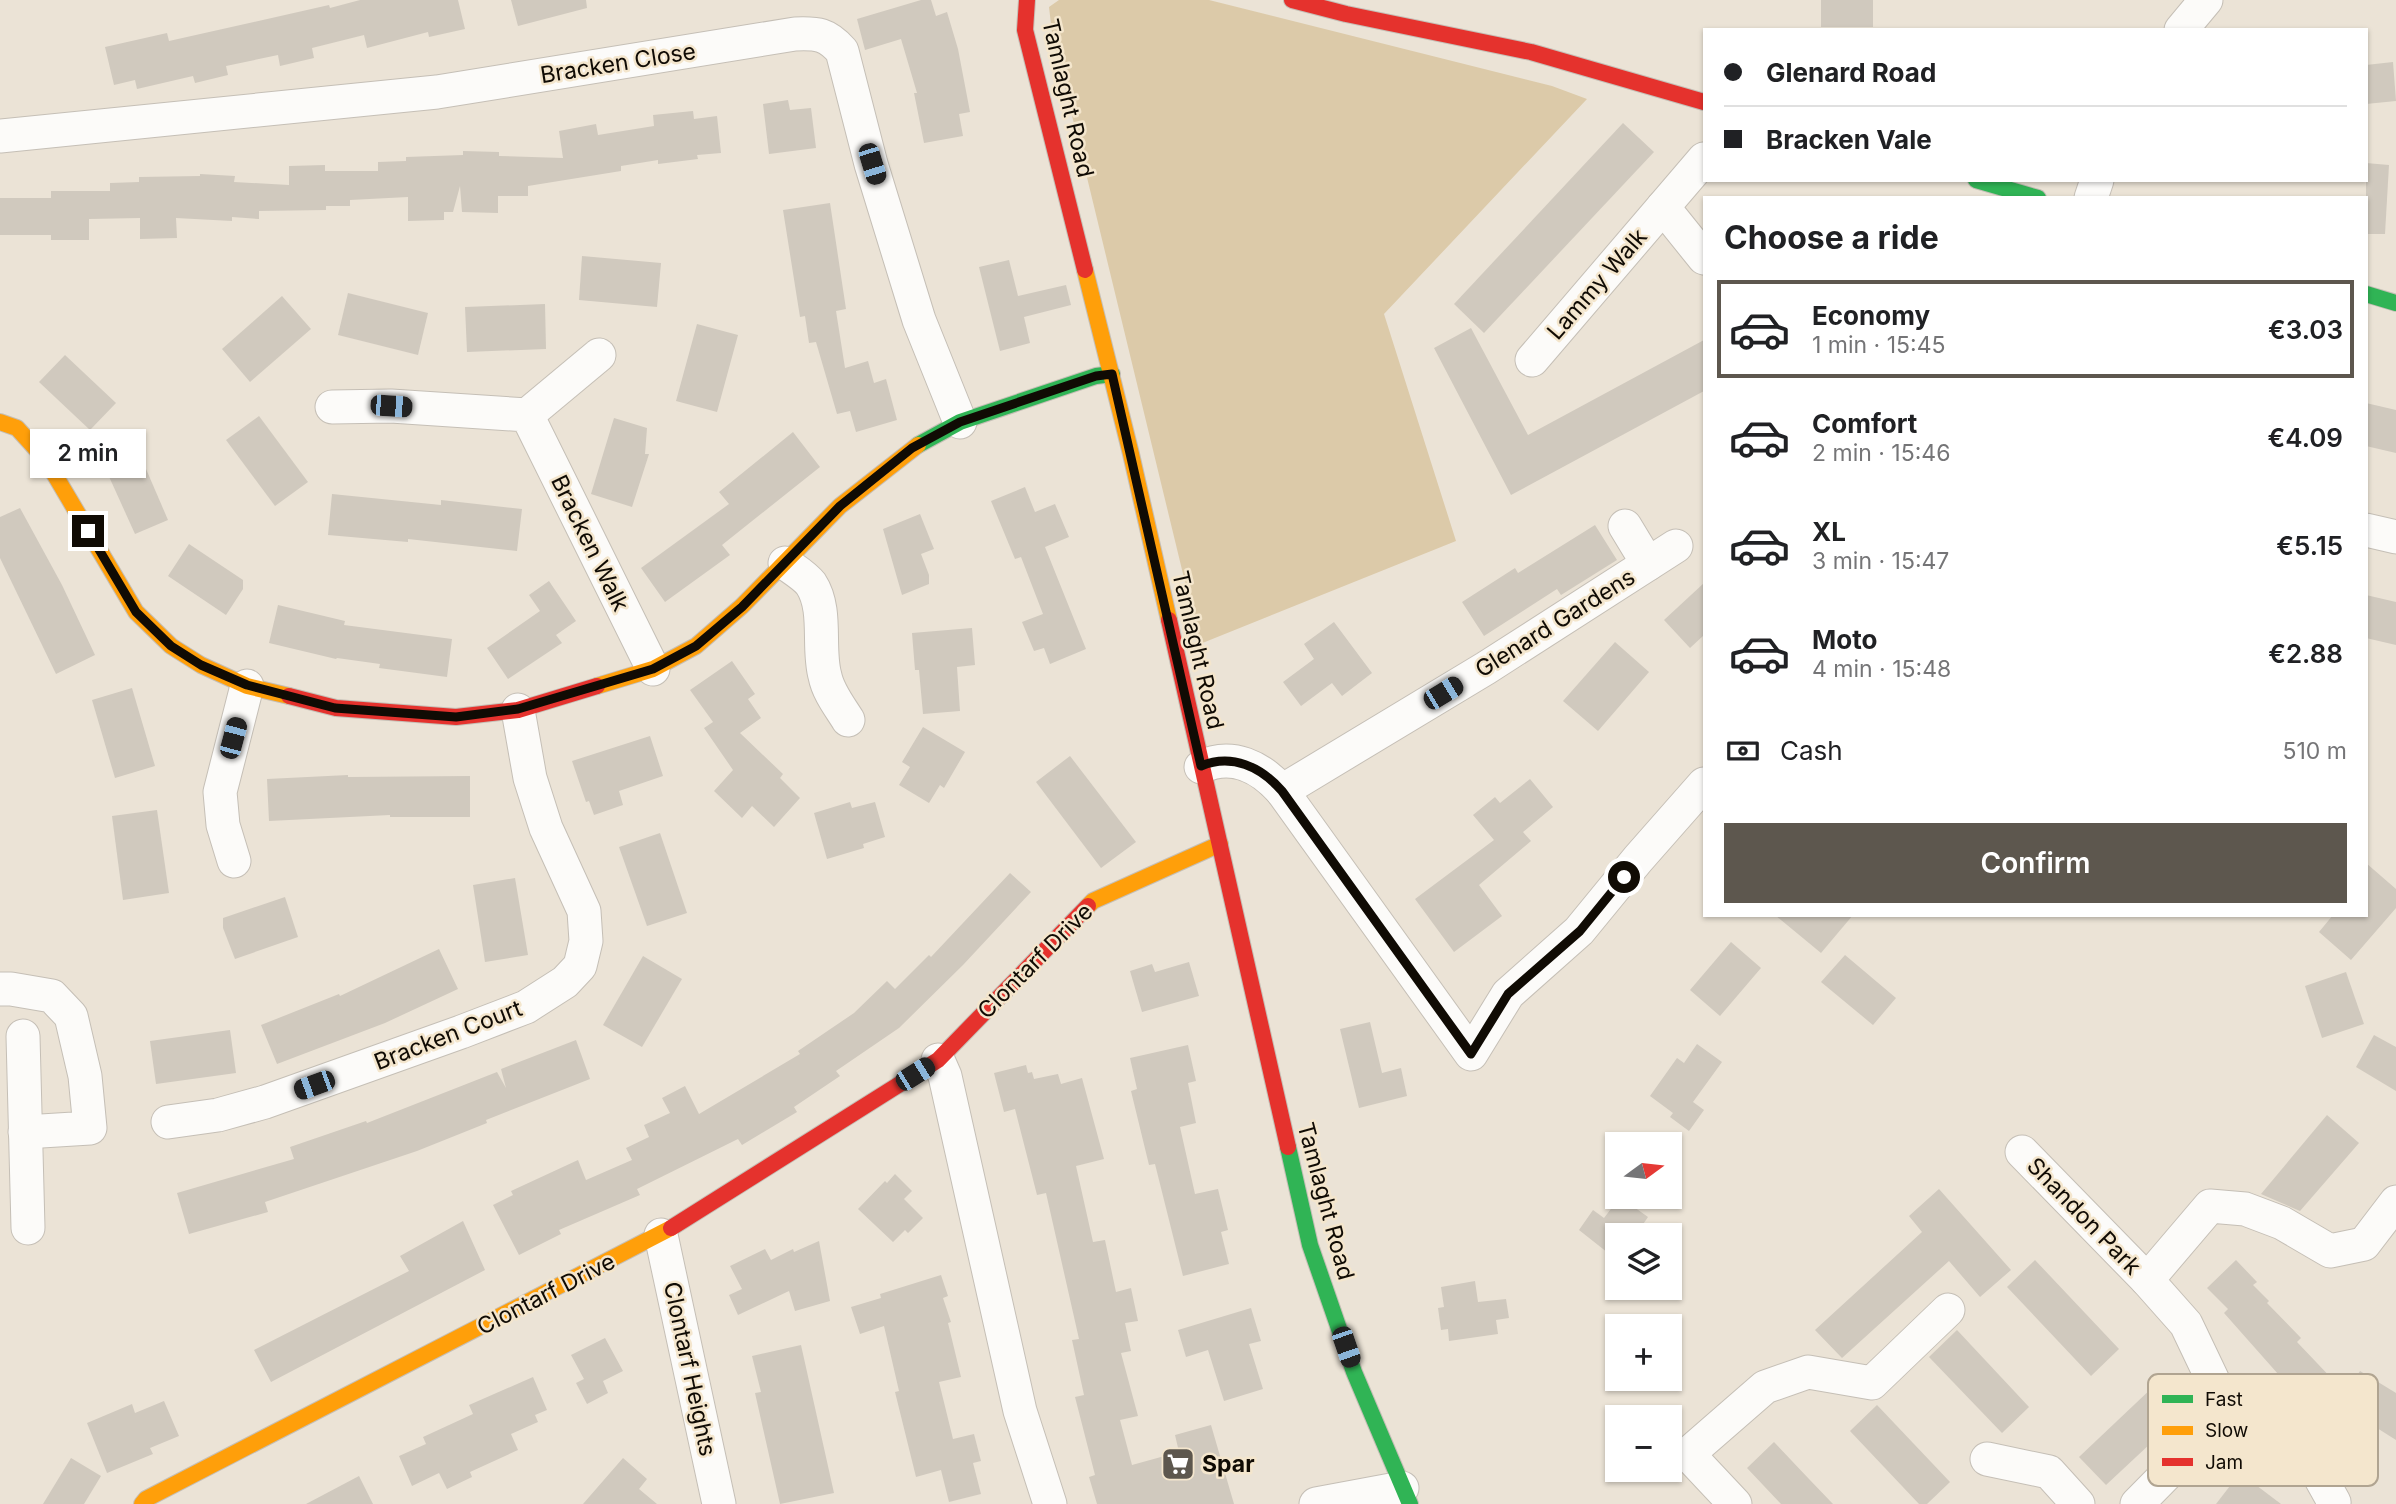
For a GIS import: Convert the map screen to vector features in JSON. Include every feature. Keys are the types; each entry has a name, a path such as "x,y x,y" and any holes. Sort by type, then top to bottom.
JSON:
{"street":[{"name":"Tamlaght Road","path":"1027,0 1025,30 1112,374 1310,1245 1354,1372 1406,1496"},
{"path":"1293,0 1346,14 1531,52 1703,102"},
{"path":"2183,28 2206,0"},
{"name":"Bracken Close","path":"0,136 438,92 795,34 815,33 832,39 842,51 872,164 919,320 960,422"},
{"name":"Lammy Walk","path":"1532,360 1703,160"},
{"path":"1983,182 2031,196"},
{"name":"Lammy Walk","path":"1663,207 1703,257"},
{"path":"2368,295 2396,303"},
{"path":"331,407 391,406 527,415 599,355"},
{"path":"0,422 17,428 46,460 136,612 171,646 201,665 247,685 335,708 456,717 518,709 653,669 696,646 742,607 840,506 912,448 960,422 1084,380 1112,374"},
{"name":"Bracken Walk","path":"527,415 653,669"},
{"name":"Glenard Gardens","path":"1282,791 1486,668 1662,555 1625,526"},
{"path":"2368,530 2396,537"},
{"path":"785,563 811,584 818,603 820,656 825,680 848,720"},
{"path":"234,861 223,825 220,792 247,685"},
{"name":"Bracken Court","path":"168,1122 218,1115 265,1102 461,1032 526,1007 565,982 580,966 586,941 584,911 546,828 530,778 518,709"},
{"path":"1201,766 1212,762 1234,761 1253,766 1270,777 1471,1054 1508,994 1580,931 1638,859 1703,786"},
{"name":"Clontarf Drive","path":"142,1504 146,1499 661,1235 938,1060 1093,901 1220,844"},
{"path":"0,989 52,996 71,1016 85,1076 90,1128 25,1132"},
{"path":"23,1036 28,1228"},
{"path":"938,1060 945,1076 1020,1411 1050,1504"},
{"name":"Shandon Park","path":"2022,1152 2147,1280 2186,1324 2210,1374"},
{"name":"Shandon Park","path":"2147,1280 2210,1206 2245,1209 2282,1223 2330,1251 2364,1244 2396,1202"},
{"name":"Clontarf Heights","path":"661,1235 719,1504"},
{"path":"1735,1504 1688,1454 1765,1387 1808,1372 1872,1383 1948,1310"},
{"path":"1987,1459 2049,1472 2078,1504"},
{"path":"2137,1504 2155,1486"},
{"path":"2325,1486 2333,1504"},
{"path":"1316,1504 1406,1496"}],"shaded area":[{"path":"1059,0 1209,0 1552,86 1587,99 1384,314 1456,541 1200,644 1052,33 1049,7"}],"building":[{"path":"360,0 458,0 465,29 429,37 428,32 367,48 364,35 312,48 314,58 280,66 278,55 226,66 228,75 195,83 193,76 137,89 135,80 114,85 105,47 167,33 169,41"},
{"path":"511,0 586,0 587,8 518,26"},
{"path":"921,0 931,0 936,16 947,12 958,49 970,112 959,114 963,136 924,143 914,93 917,93 901,39 865,50 857,19"},
{"path":"1821,0 1873,0 1873,27 1821,27"},
{"path":"2393,62 2396,101 2368,104 2368,65"},
{"path":"788,100 790,110 811,108 816,148 769,154 763,104"},
{"path":"693,111 694,119 717,116 721,153 697,155 698,159 658,164 658,160 621,166 621,171 528,186 528,196 498,196 498,213 462,212 460,186 453,212 444,212 444,220 408,221 408,197 350,200 350,206 326,206 326,210 259,211 259,219 232,217 232,221 176,218 177,238 140,239 140,218 89,219 89,240 51,240 51,235 0,235 0,198 51,198 51,191 110,191 110,183 139,182 139,177 200,174 235,176 234,182 289,185 289,166 325,165 325,171 378,171 378,162 406,161 406,157 463,155 463,151 499,152 499,156 563,158 559,131 596,124 598,135 654,126 653,115"},
{"path":"1623,123 1654,152 1484,333 1454,304"},
{"path":"2368,163 2389,165 2385,234 2368,234"},
{"path":"830,203 846,309 836,311 845,368 868,361 874,383 886,379 897,420 856,432 850,411 837,414 816,342 809,343 805,316 800,317 783,210"},
{"path":"582,256 661,263 657,307 579,300"},
{"path":"1009,260 1018,296 1066,285 1071,305 1024,317 1030,343 1000,351 979,267"},
{"path":"348,293 428,313 418,355 338,335"},
{"path":"282,296 311,329 250,382 222,349"},
{"path":"545,304 546,349 467,352 465,307"},
{"path":"697,324 738,335 717,412 676,401"},
{"path":"1471,328 1528,435 1703,341 1703,392 1511,495 1434,348"},
{"path":"65,355 116,403 90,430 39,382"},
{"path":"2368,403 2396,410 2396,453 2368,446"},
{"path":"259,416 308,482 275,506 226,440"},
{"path":"614,418 647,428 645,454 649,454 632,507 591,494"},
{"path":"793,432 820,467 722,545 730,555 665,602 641,568 729,504 719,492"},
{"path":"140,455 168,520 135,534 106,470"},
{"path":"1025,487 1035,512 1055,504 1069,537 1045,547 1086,649 1050,664 1044,648 1034,651 1022,622 1043,614 1021,557 1015,559 991,501"},
{"path":"332,494 441,505 441,500 522,509 517,551 408,539 408,542 328,535"},
{"path":"20,508 62,585 95,655 56,674 0,558 0,517"},
{"path":"920,514 934,549 921,554 929,575 929,584 902,595 883,529"},
{"path":"1595,525 1617,560 1561,595 1557,589 1484,636 1462,602 1515,568 1518,573"},
{"path":"189,544 243,580 243,589 226,615 168,576"},
{"path":"549,581 576,621 556,635 562,643 508,679 487,648 540,611 529,595"},
{"path":"1703,584 1703,636 1690,648 1664,620"},
{"path":"2368,595 2396,602 2396,645 2368,638"},
{"path":"278,605 345,621 344,625 452,639 447,677 379,668 380,664 336,659 269,643"},
{"path":"1334,622 1372,673 1342,696 1332,683 1301,706 1283,682 1314,659 1304,644"},
{"path":"972,628 975,665 957,667 960,711 923,714 912,633"},
{"path":"1615,642 1649,672 1598,731 1563,701"},
{"path":"732,661 755,694 748,699 761,718 740,733 783,774 780,778 800,798 774,827 752,806 742,818 714,791 733,770 704,728 713,722 690,690"},
{"path":"132,688 155,766 115,778 92,700"},
{"path":"923,727 965,752 944,788 940,785 929,803 899,785 910,767 902,762"},
{"path":"650,736 663,776 619,791 623,805 594,815 589,801 586,802 572,761"},
{"path":"1070,756 1136,842 1101,868 1036,782"},
{"path":"348,775 470,776 470,817 390,815 269,821 267,779"},
{"path":"1530,779 1553,807 1523,832 1531,841 1479,885 1502,916 1454,952 1415,899 1494,840 1473,815 1495,797 1500,803"},
{"path":"850,802 852,808 875,802 885,837 863,844 864,848 827,859 814,813"},
{"path":"157,810 169,893 123,900 112,816"},
{"path":"660,833 687,913 647,926 619,847"},
{"path":"2368,865 2396,889 2396,908 2351,960 2319,932 2331,917 2368,917"},
{"path":"1010,873 1031,892 899,1028 836,1071 840,1076 794,1107 797,1112 742,1145 738,1139 637,1189 640,1195 559,1230 561,1234 519,1255 493,1205 513,1195 511,1191 578,1160 586,1180 632,1160 626,1148 649,1137 644,1125 670,1113 662,1098 685,1086 699,1114 800,1054 798,1051 854,1013 887,981 895,989 929,955 931,957"},
{"path":"515,878 528,955 485,962 473,885"},
{"path":"285,897 298,937 235,959 223,928 223,918"},
{"path":"1777,917 1851,917 1821,953"},
{"path":"1731,942 1761,968 1720,1016 1690,990"},
{"path":"439,949 458,989 385,1023 277,1064 261,1025 339,994 340,996"},
{"path":"1845,955 1896,998 1873,1025 1821,982"},
{"path":"643,956 682,979 642,1047 603,1025"},
{"path":"1189,962 1199,996 1142,1012 1130,971 1152,964 1155,972"},
{"path":"2346,972 2364,1024 2322,1038 2305,986"},
{"path":"1370,1022 1382,1073 1401,1068 1407,1096 1359,1108 1340,1029"},
{"path":"230,1030 236,1073 156,1084 150,1041"},
{"path":"2374,1035 2396,1047 2396,1091 2356,1067"},
{"path":"576,1040 590,1079 486,1120 487,1123 417,1151 265,1202 268,1212 189,1234 177,1193 294,1159 290,1147 366,1121 367,1123 497,1072 506,1088 501,1069"},
{"path":"1697,1044 1722,1062 1693,1102 1704,1110 1689,1131 1670,1117 1673,1113 1650,1096 1677,1058 1684,1063"},
{"path":"1188,1045 1196,1081 1188,1083 1196,1123 1180,1127 1195,1194 1218,1189 1228,1230 1221,1232 1229,1264 1183,1276 1155,1164 1149,1165 1131,1091 1137,1089 1130,1058"},
{"path":"1026,1065 1028,1073 1032,1072 1034,1079 1058,1074 1061,1084 1082,1078 1104,1159 1076,1166 1093,1242 1105,1240 1116,1292 1131,1288 1138,1321 1125,1323 1131,1351 1121,1353 1138,1416 1120,1420 1132,1465 1179,1452 1175,1435 1211,1425 1234,1504 1097,1504 1089,1477 1095,1475 1075,1397 1084,1395 1072,1340 1079,1339 1046,1193 1037,1195 1015,1109 1004,1112 994,1073"},
{"path":"2327,1115 2359,1143 2300,1211 2261,1194"},
{"path":"895,1174 912,1191 904,1199 923,1218 908,1233 905,1230 893,1242 858,1209"},
{"path":"1939,1189 2011,1270 1980,1297 1949,1261 1842,1358 1815,1330 1922,1232 1909,1216"},
{"path":"1611,1209 1637,1209 1648,1217 1644,1223 1605,1223 1605,1251 1579,1230 1593,1210 1604,1218"},
{"path":"463,1221 485,1270 271,1382 254,1350 409,1271 400,1256"},
{"path":"819,1241 830,1301 795,1311 789,1291 738,1315 729,1295 742,1289 730,1266 765,1249 771,1260 793,1249 794,1252"},
{"path":"2035,1260 2119,1349 2091,1376 2007,1287"},
{"path":"2236,1260 2257,1282 2253,1285 2269,1301 2267,1303 2301,1338 2297,1342 2327,1374 2278,1374 2224,1313 2228,1309 2207,1288"},
{"path":"941,1275 948,1296 943,1298 951,1322 948,1323 961,1377 939,1382 953,1439 974,1434 981,1461 973,1463 981,1494 949,1502 941,1470 916,1477 895,1392 899,1391 884,1326 860,1334 851,1307 881,1298 880,1294"},
{"path":"1475,1281 1478,1302 1506,1299 1509,1318 1496,1320 1498,1334 1449,1341 1448,1329 1441,1330 1438,1308 1444,1307 1441,1287"},
{"path":"1251,1308 1261,1341 1249,1344 1263,1389 1224,1401 1208,1350 1186,1357 1178,1330"},
{"path":"1957,1330 2029,1407 2002,1433 1929,1357"},
{"path":"605,1338 623,1371 603,1381 608,1393 587,1404 576,1383 584,1379 571,1355"},
{"path":"801,1345 834,1493 780,1504 755,1393 761,1392 752,1356"},
{"path":"533,1377 547,1410 535,1415 538,1422 511,1434 518,1450 470,1472 472,1477 447,1489 439,1473 412,1486 399,1456 426,1444 423,1437 473,1414 469,1405"},
{"path":"2378,1382 2396,1393 2396,1440 2378,1429"},
{"path":"2148,1392 2148,1446 2106,1485 2079,1457"},
{"path":"164,1401 179,1436 150,1448 153,1454 107,1473 87,1423 132,1404 135,1413"},
{"path":"1877,1405 1950,1482 1927,1504 1919,1504 1850,1431"},
{"path":"1774,1442 1833,1504 1781,1504 1747,1468"},
{"path":"71,1458 101,1476 84,1504 43,1504"},
{"path":"623,1458 647,1479 639,1489 657,1504 583,1504"},
{"path":"359,1476 373,1504 306,1504"},
{"path":"2230,1486 2257,1486 2281,1504 2216,1504"}],"traffic: fast":[{"path":"1983,182 2031,196"},
{"path":"2368,295 2396,303"},
{"path":"918,445 960,422 1096,376 1112,374"},
{"path":"1288,1147 1310,1245 1354,1372 1410,1504"}],"traffic: slow":[{"path":"1085,270 1169,620"},
{"path":"0,422 17,428 46,460 136,612 171,646 201,665 247,686 289,696"},
{"path":"597,686 653,669 696,646 742,606 840,506 918,445"},
{"path":"1088,906 1093,901 1220,844"},
{"path":"142,1504 146,1499 671,1228"}],"traffic: jam":[{"path":"1027,0 1025,30 1085,270"},
{"path":"1292,0 1346,14 1531,52 1703,102"},
{"path":"1169,620 1288,1147"},
{"path":"289,696 336,708 456,717 518,710 597,686"},
{"path":"671,1228 938,1060 1088,906"}],"place":[{"name":"Spar","path":"1178,1464"}],"route":[{"path":"88,531 136,612 171,646 201,665 247,685 335,708 456,717 518,709 653,669 696,646 742,607 840,506 912,448 960,422 1096,376 1112,374 1201,766 1212,762 1234,761 1253,766 1270,777 1471,1054 1508,994 1580,931 1624,877"}]}
